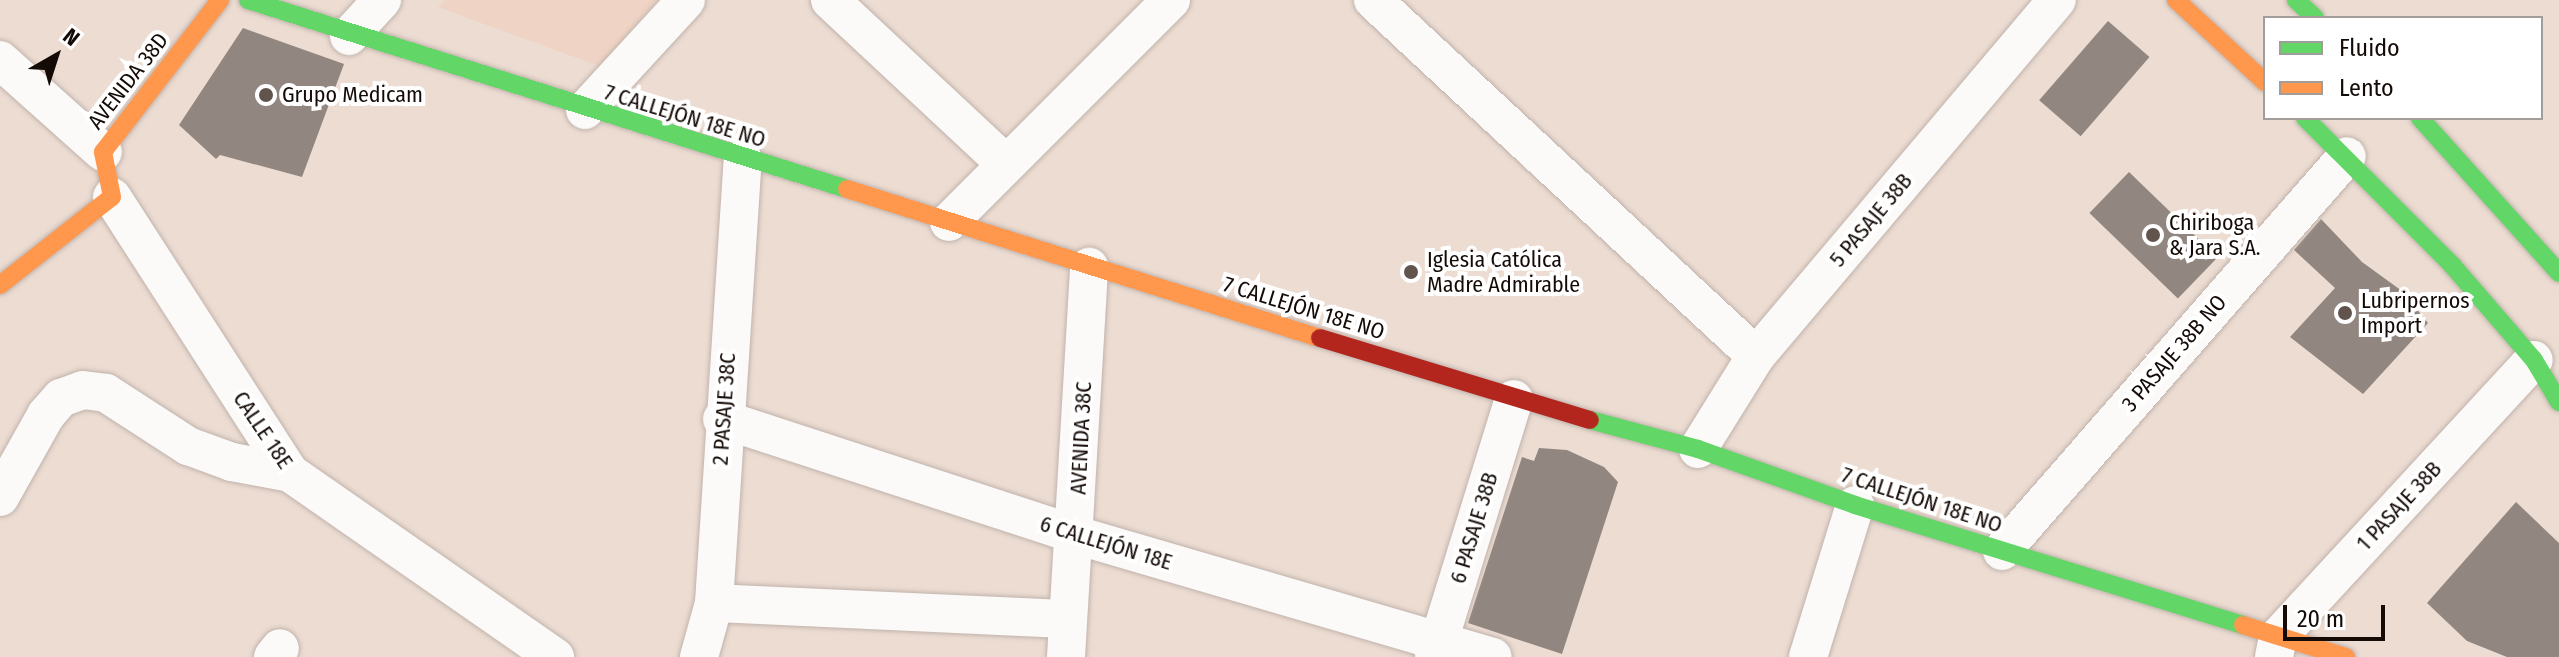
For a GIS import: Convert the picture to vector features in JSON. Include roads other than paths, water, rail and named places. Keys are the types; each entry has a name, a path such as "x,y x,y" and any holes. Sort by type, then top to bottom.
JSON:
{"street":[{"name":"AVENIDA 38D","path":"103,152 220,0"},
{"name":"7 CALLEJÓN 18E NO","path":"248,0 349,36 1514,399 1698,449 2276,647 2346,657"},
{"path":"349,36 382,0"},
{"path":"585,110 686,0"},
{"path":"830,0 1005,163"},
{"path":"949,222 1171,0"},
{"path":"1373,0 1756,356"},
{"name":"5 PASAJE 38B","path":"1698,449 1756,356 2057,0"},
{"path":"2176,0 2263,80"},
{"path":"2296,0 2313,16"},
{"path":"0,60 103,152 112,197 0,285"},
{"path":"2307,120 2347,156 2452,265 2534,360 2559,402"},
{"path":"2422,120 2559,273"},
{"name":"3 PASAJE 38B NO","path":"2002,551 2347,156"},
{"name":"2 PASAJE 38C","path":"699,657 714,603 722,419 743,159"},
{"name":"CALLE 18E","path":"112,197 290,473 555,657"},
{"name":"AVENIDA 38C","path":"1066,657 1076,535 1089,267"},
{"name":"1 PASAJE 38B","path":"2276,647 2534,360"},
{"path":"0,497 46,415 61,398 83,390 106,393 188,446 232,462 290,473"},
{"name":"6 PASAJE 38B","path":"1436,649 1514,399"},
{"name":"6 CALLEJÓN 18E","path":"722,419 1436,649 1492,657"},
{"path":"1808,657 1855,505"},
{"path":"714,603 1068,619"}],"place":[{"name":"Grupo Medicam","path":"266,95"},
{"name":"Chiriboga & Jara S.A.","path":"2153,235"},
{"name":"Iglesia Católica Madre Admirable","path":"1411,272"},
{"name":"Lubripernos Import","path":"2345,313"}]}
